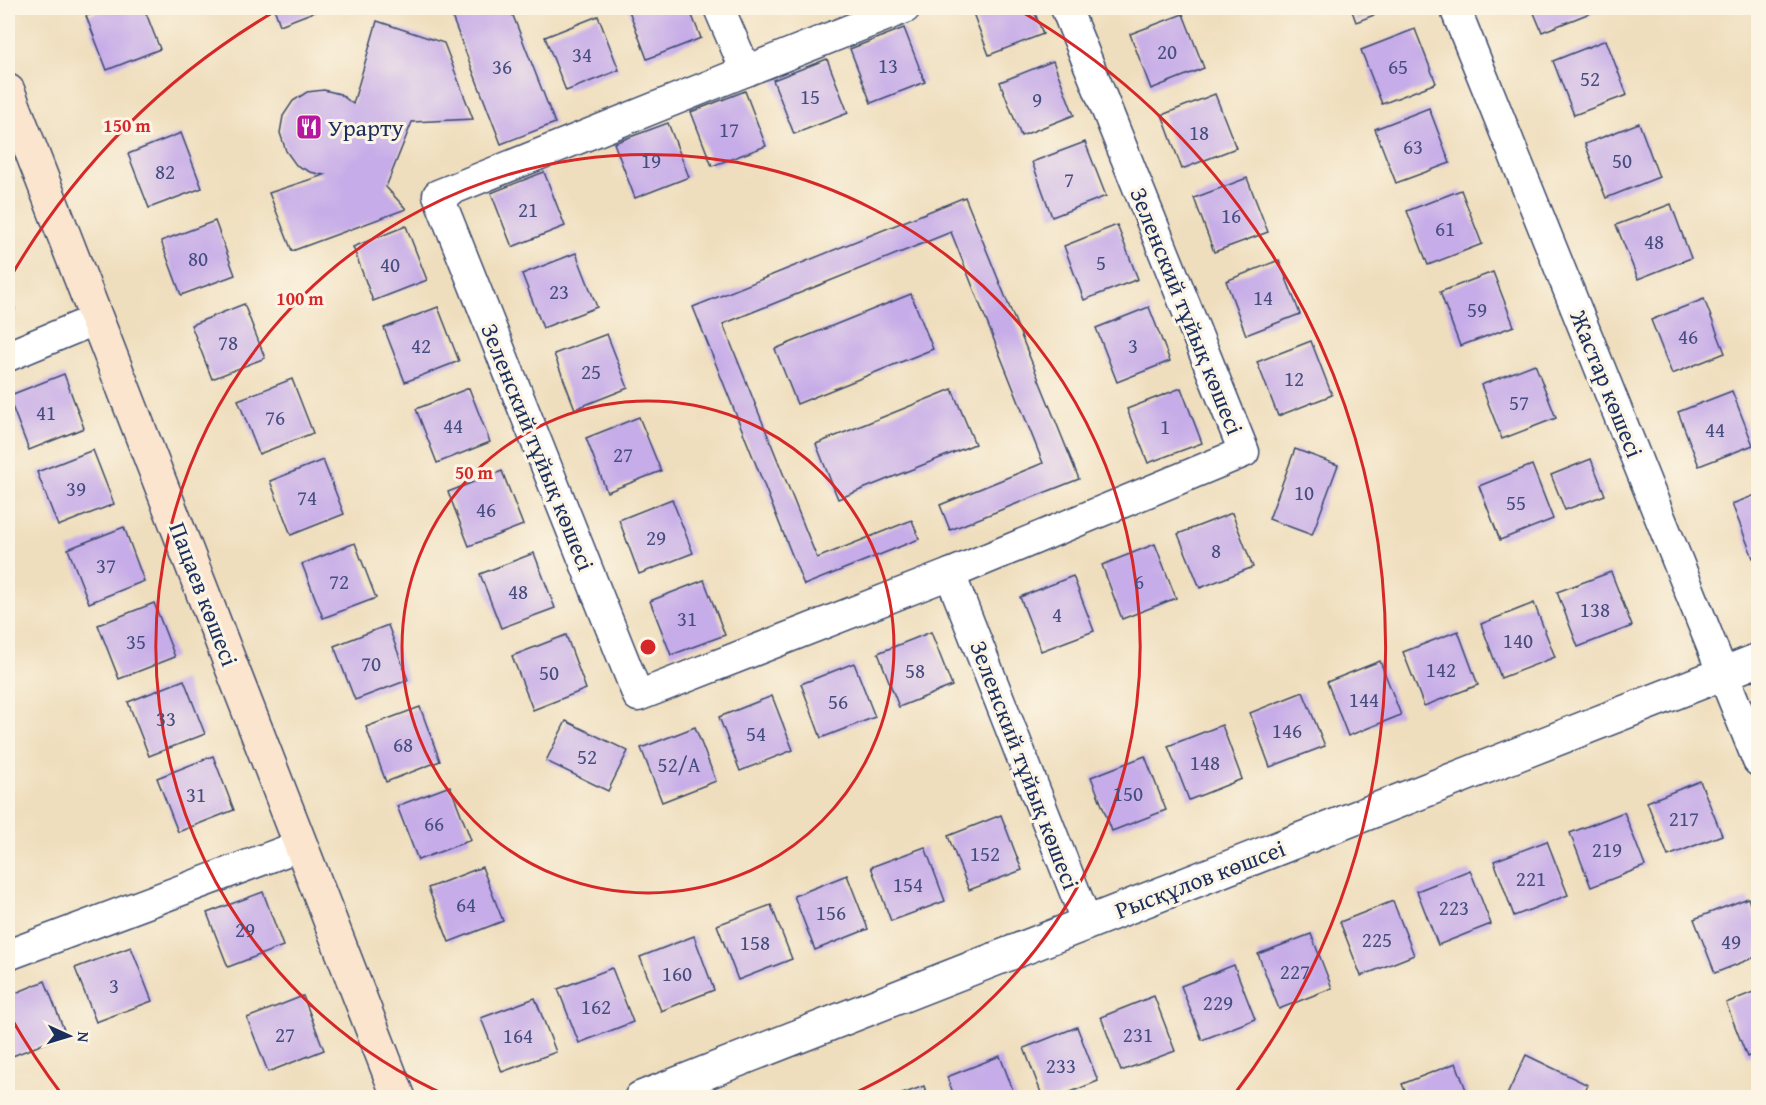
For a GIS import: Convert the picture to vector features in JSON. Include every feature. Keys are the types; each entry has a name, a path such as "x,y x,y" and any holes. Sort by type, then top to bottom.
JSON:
{"main road":[{"name":"Пацаев көшесі","path":"8,91 399,1098"}],"street":[{"path":"719,8 746,71"},
{"name":"Зеленский тұйық көшесі","path":"904,8 438,195 638,696 950,574 1244,453 1066,8"},
{"name":"Жастар көшесі","path":"1455,8 1758,761"},
{"path":"8,356 97,319"},
{"name":"Зеленский тұйық көшесі","path":"950,574 1087,923"},
{"name":"Рысқұлов көшсеі","path":"641,1098 1758,660"},
{"path":"8,955 302,845"}],"building":[{"path":"107,8 144,8 160,49 107,70 86,16"},
{"path":"274,8 324,8 280,25"},
{"path":"510,8 555,123 501,144 449,9"},
{"path":"628,8 689,8 701,38 647,59"},
{"path":"971,8 1033,8 1043,34 989,55"},
{"path":"1351,8 1392,8 1356,22"},
{"path":"1532,8 1594,8 1595,11 1542,32"},
{"path":"1751,8 1758,8 1758,27"},
{"path":"1183,14 1204,68 1151,89 1130,34"},
{"path":"598,16 619,70 566,91 545,37"},
{"path":"377,21 444,43 473,119 412,122 386,187 406,209 292,251 269,193 324,175 310,172 296,165 286,151 280,133 283,116 293,101 307,92 324,90 340,94 353,104"},
{"path":"904,28 925,82 871,103 850,49"},
{"path":"1415,29 1436,83 1382,104 1361,50"},
{"path":"1606,40 1627,95 1574,115 1553,61"},
{"path":"827,59 848,113 794,134 773,80"},
{"path":"1053,61 1074,115 1021,136 1000,82"},
{"path":"745,91 766,146 712,166 691,112"},
{"path":"1215,94 1236,148 1182,169 1162,115"},
{"path":"1429,108 1450,163 1396,183 1375,129"},
{"path":"668,123 689,177 635,198 614,143"},
{"path":"1639,123 1659,177 1606,198 1585,144"},
{"path":"181,133 202,188 149,208 128,154"},
{"path":"1085,142 1106,196 1052,217 1032,162"},
{"path":"544,172 565,226 512,247 491,193"},
{"path":"1247,178 1268,232 1214,252 1194,198"},
{"path":"1461,190 1482,244 1428,265 1407,211"},
{"path":"965,197 1079,479 950,530 940,505 1043,463 951,232 723,324 817,558 912,520 919,539 804,585 693,307"},
{"path":"1671,204 1691,258 1638,279 1616,225"},
{"path":"215,221 235,275 181,295 161,241"},
{"path":"1117,225 1138,279 1084,300 1064,246"},
{"path":"406,226 427,280 373,301 353,247"},
{"path":"576,253 597,307 543,328 522,274"},
{"path":"1279,260 1300,314 1246,335 1226,281"},
{"path":"1493,272 1514,326 1460,346 1440,292"},
{"path":"8,290 15,309 8,312"},
{"path":"911,294 933,349 797,404 775,349"},
{"path":"1704,299 1725,353 1672,374 1651,320"},
{"path":"244,304 265,358 212,379 191,325"},
{"path":"438,307 459,361 405,382 384,328"},
{"path":"1149,307 1170,361 1117,382 1096,328"},
{"path":"607,334 628,388 575,409 554,354"},
{"path":"1311,341 1332,395 1278,416 1257,362"},
{"path":"1535,364 1556,418 1502,439 1481,385"},
{"path":"64,374 84,428 29,450 8,396"},
{"path":"292,379 313,433 259,454 238,400"},
{"path":"469,388 490,442 437,463 416,409"},
{"path":"1181,388 1202,443 1148,463 1127,409"},
{"path":"952,389 975,444 838,499 816,444"},
{"path":"1732,391 1753,445 1699,466 1678,412"},
{"path":"639,417 661,471 607,492 586,438"},
{"path":"1295,449 1338,465 1312,535 1269,519"},
{"path":"93,450 114,504 58,526 37,472"},
{"path":"1591,459 1605,495 1565,510 1551,475"},
{"path":"323,460 344,514 291,535 270,481"},
{"path":"1532,465 1553,519 1500,540 1479,486"},
{"path":"502,471 523,525 469,546 448,492"},
{"path":"1758,494 1758,556 1753,558 1732,504"},
{"path":"672,499 693,553 639,574 619,520"},
{"path":"1232,513 1253,567 1200,588 1178,534"},
{"path":"124,527 144,581 89,603 68,549"},
{"path":"355,543 376,598 323,618 302,564"},
{"path":"1155,544 1176,598 1122,619 1102,565"},
{"path":"534,553 555,608 501,628 480,574"},
{"path":"1611,572 1632,626 1578,647 1557,592"},
{"path":"1073,576 1094,631 1041,651 1020,597"},
{"path":"704,580 725,635 671,655 650,601"},
{"path":"154,603 175,657 119,679 98,625"},
{"path":"1534,603 1555,657 1501,678 1481,624"},
{"path":"388,625 408,680 355,700 334,646"},
{"path":"1458,631 1478,685 1424,706 1403,652"},
{"path":"931,632 952,686 899,707 878,653"},
{"path":"566,635 586,689 533,710 512,656"},
{"path":"1380,661 1401,715 1348,736 1327,682"},
{"path":"854,663 875,717 821,738 801,684"},
{"path":"184,680 205,734 149,756 128,702"},
{"path":"1303,692 1325,746 1270,767 1250,713"},
{"path":"772,696 793,750 740,771 719,717"},
{"path":"420,707 440,761 386,782 366,727"},
{"path":"566,721 628,751 608,791 546,761"},
{"path":"1222,725 1242,779 1189,800 1168,746"},
{"path":"695,727 716,781 662,802 641,748"},
{"path":"213,756 234,810 178,832 157,778"},
{"path":"1145,756 1166,810 1112,831 1091,777"},
{"path":"1700,781 1722,835 1668,856 1647,802"},
{"path":"450,786 471,840 418,860 397,806"},
{"path":"1624,812 1645,866 1591,887 1570,833"},
{"path":"1001,815 1022,870 969,890 948,836"},
{"path":"1547,841 1568,895 1514,916 1494,861"},
{"path":"925,847 945,901 891,921 871,867"},
{"path":"482,867 503,921 449,942 428,888"},
{"path":"1470,870 1491,924 1438,945 1417,891"},
{"path":"847,875 868,929 815,950 794,896"},
{"path":"263,892 283,946 228,967 207,913"},
{"path":"1748,898 1758,927 1758,956 1715,973 1694,919"},
{"path":"1393,901 1414,955 1361,976 1340,922"},
{"path":"771,905 792,959 738,980 717,925"},
{"path":"1311,934 1332,988 1279,1009 1258,954"},
{"path":"694,936 714,990 661,1011 640,957"},
{"path":"131,947 152,1001 96,1022 75,968"},
{"path":"1234,965 1255,1019 1202,1040 1181,986"},
{"path":"612,968 633,1022 579,1043 558,989"},
{"path":"45,981 66,1035 10,1057 8,996"},
{"path":"1758,990 1758,1052 1747,1057 1726,1003"},
{"path":"303,996 324,1050 268,1072 247,1018"},
{"path":"1154,996 1175,1051 1121,1071 1101,1017"},
{"path":"535,998 556,1052 502,1072 481,1018"},
{"path":"1077,1027 1098,1081 1056,1098 1043,1098 1024,1048"},
{"path":"1526,1055 1588,1085 1581,1098 1512,1098 1507,1095"},
{"path":"1000,1056 1016,1098 955,1098 947,1077"},
{"path":"1456,1063 1469,1098 1408,1098 1402,1084"},
{"path":"924,1086 928,1098 894,1098 894,1097"}],"place":[{"name":"Урарту","path":"309,127"}]}
